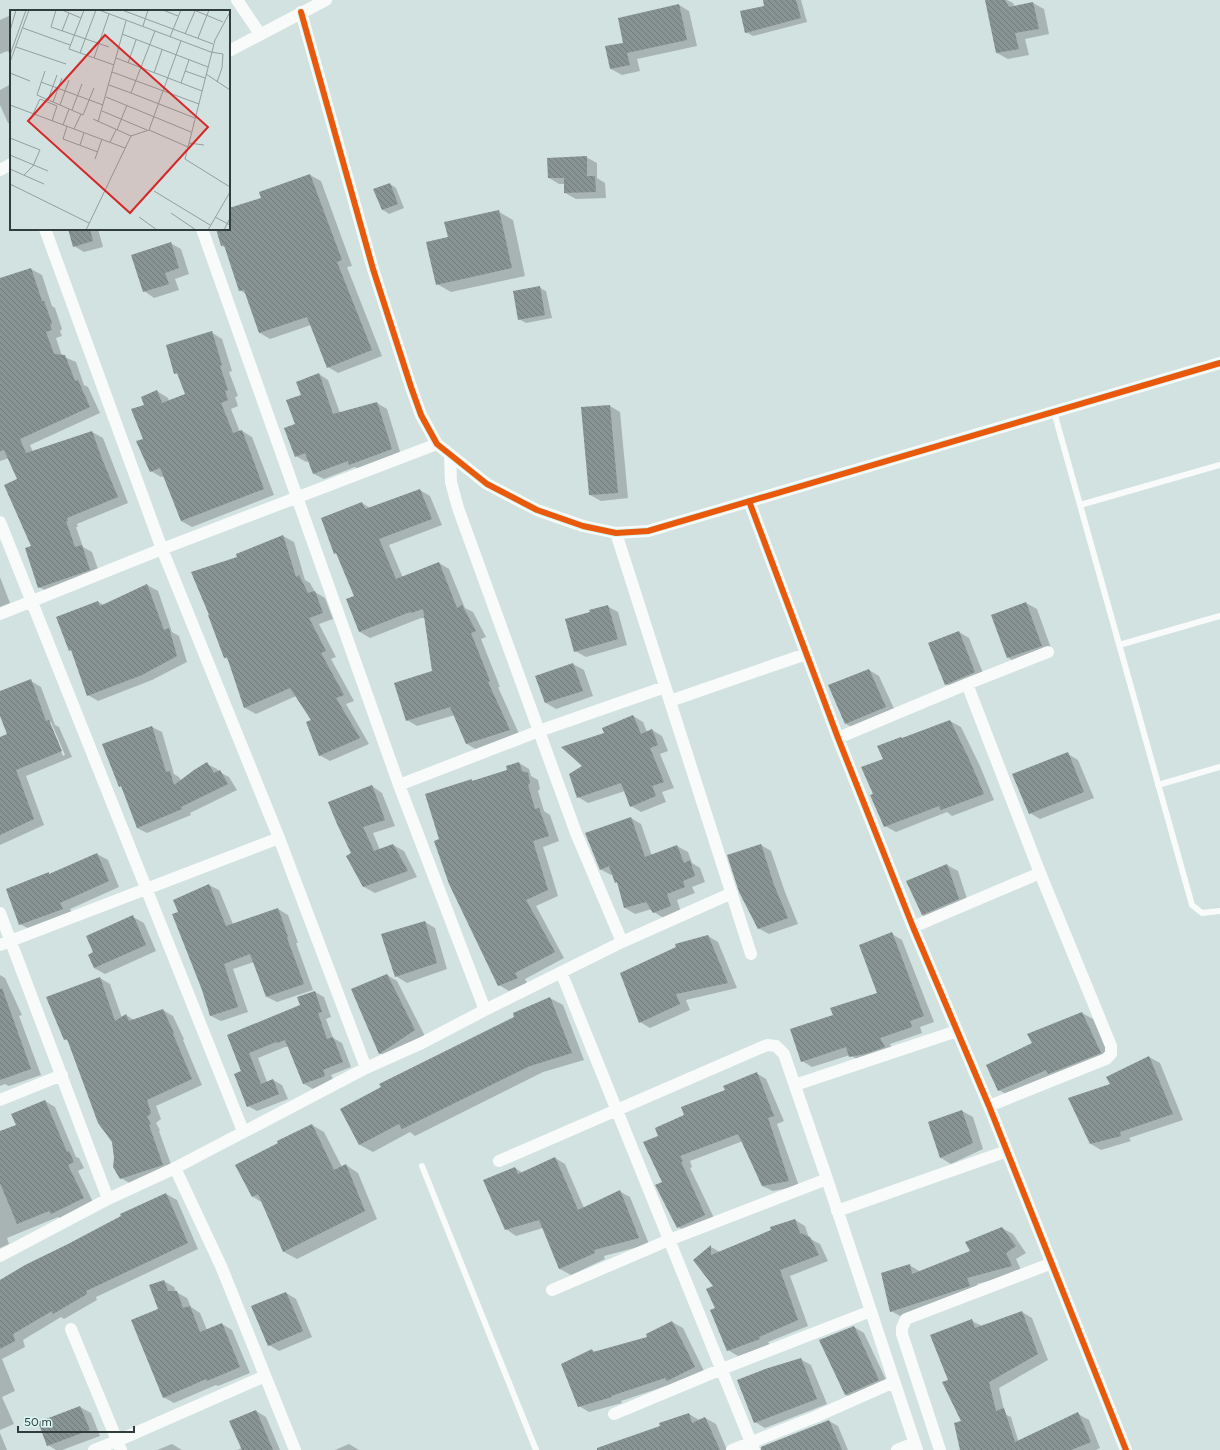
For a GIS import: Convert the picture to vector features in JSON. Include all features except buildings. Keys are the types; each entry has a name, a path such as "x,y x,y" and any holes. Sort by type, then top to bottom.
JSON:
{"street":[{"path":"237,0 260,34"},
{"path":"230,50 326,0"},
{"path":"301,12 375,276 421,415 436,444 487,484 537,510 583,526 616,533 648,530 1220,363"},
{"path":"0,170 10,165"},
{"path":"45,230 162,549 279,838 366,1068"},
{"path":"202,230 399,786 485,1010"},
{"path":"0,614 162,549 436,444"},
{"path":"450,455 451,482 458,508 576,833 622,942"},
{"path":"749,501 838,738 913,927 989,1106 1126,1450"},
{"path":"0,522 243,1132"},
{"path":"616,533 751,954"},
{"path":"838,738 966,684 1048,652"},
{"path":"670,701 806,654"},
{"path":"966,684 1040,873 1111,1046 1111,1054 1106,1059 989,1106"},
{"path":"399,786 539,731 665,687"},
{"path":"5,943 279,838"},
{"path":"913,927 1040,873"},
{"path":"0,1256 108,1199 175,1168 366,1068 422,1043 622,942 732,893"},
{"path":"0,913 5,943 62,1075 108,1199"},
{"path":"561,972 753,1446"},
{"path":"795,1085 957,1031"},
{"path":"499,1161 616,1109 688,1080 767,1045 776,1046 784,1054 795,1085 916,1446 897,1450"},
{"path":"0,1100 62,1075"},
{"path":"838,1211 1007,1151"},
{"path":"175,1168 221,1266 295,1450"},
{"path":"552,1290 669,1240 827,1179"},
{"path":"940,1450 902,1334 902,1328 906,1319 1052,1264"},
{"path":"614,1414 722,1369 871,1311"},
{"path":"71,1329 119,1446"},
{"path":"94,1450 119,1446 265,1376"},
{"path":"732,1450 753,1446 894,1382"}],"lane":[{"path":"1054,412 1192,905 1202,914 1220,911"},
{"path":"1080,505 1220,465"},
{"path":"1119,645 1220,616"},
{"path":"1158,785 1220,767"},
{"path":"422,1166 536,1450"}],"cycle path":[{"path":"301,12 373,269 421,415 437,444 487,484 537,510 583,526 616,533 648,531 1220,363"},
{"path":"749,501 838,738 913,927 989,1106 1126,1450"}]}
